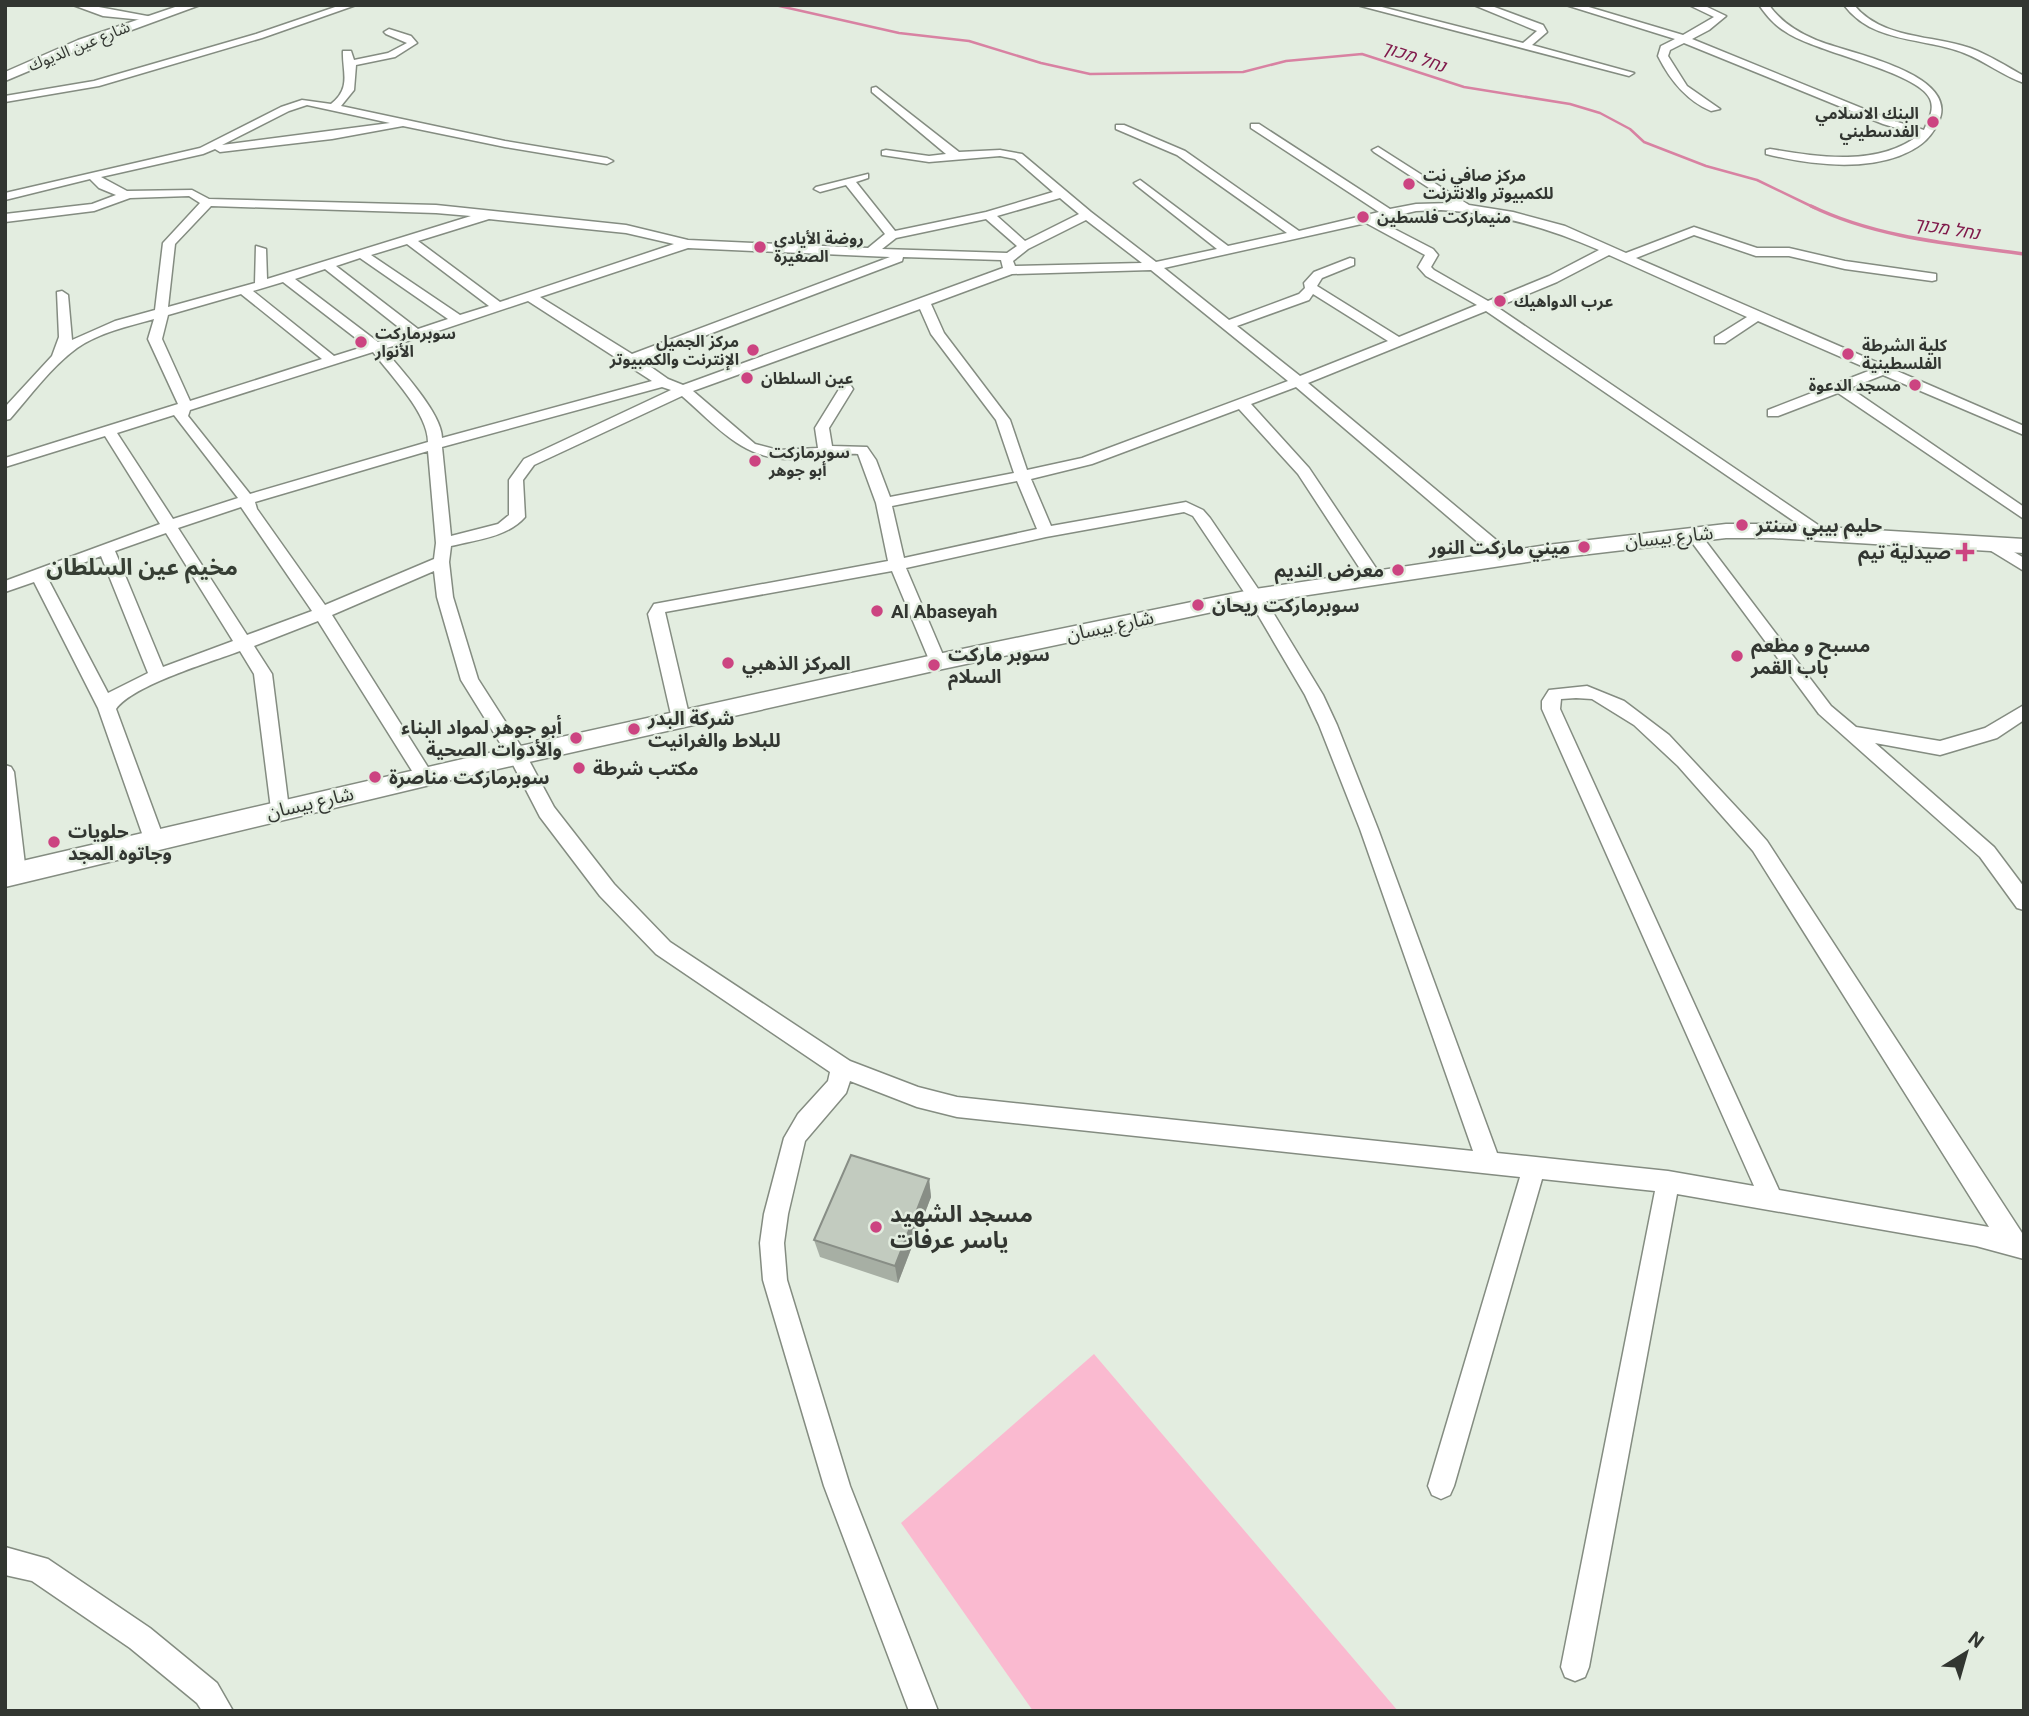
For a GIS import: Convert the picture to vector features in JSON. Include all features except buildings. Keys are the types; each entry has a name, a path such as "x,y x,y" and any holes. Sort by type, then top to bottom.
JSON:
{"street":[{"path":"78,5 103,13 153,19"},
{"name":"شارع عين الديوك","path":"5,77 83,43 194,5"},
{"path":"5,99 119,78 351,5"},
{"path":"1362,5 1629,73"},
{"path":"1479,5 1540,27 1542,32 1524,47"},
{"path":"1572,5 1681,38 1887,122 1926,134"},
{"path":"1694,5 1721,16 1662,52 1666,63 1687,92 1702,104 1715,109"},
{"path":"1764,5 1773,21 1796,35 1906,75 1924,85 1934,95 1938,107 1936,120 1926,134 1903,151 1878,157 1805,160 1770,152"},
{"path":"1849,5 1856,16 1876,27 1963,50 2024,80"},
{"path":"352,63 391,55 406,49 412,43 408,38 389,32"},
{"path":"334,107 340,103 349,87 352,63 347,52"},
{"path":"876,90 956,156"},
{"path":"203,151 296,104 306,102 505,144 607,161"},
{"path":"5,197 203,151 346,134 409,123"},
{"path":"1255,126 1387,212"},
{"path":"1120,127 1181,153 1297,235"},
{"path":"1378,150 1464,206"},
{"path":"886,153 929,159 1000,153 1018,156 1060,194 1298,382 1507,558"},
{"path":"92,176 107,190 126,196"},
{"path":"820,189 864,176"},
{"path":"850,182 892,235"},
{"path":"1140,183 1226,250"},
{"path":"5,218 94,206 126,196 192,193 208,202 436,209 626,229 688,244 906,254 1010,264 1154,266 1368,219 1387,212 1464,206 1533,220 1611,249 2024,431"},
{"path":"870,253 892,235 988,215 1060,194"},
{"path":"208,202 169,243 161,314 155,339 185,405 181,415 247,500 257,522 322,613 425,777"},
{"path":"5,416 58,356 75,343 120,324 245,291 488,215"},
{"path":"988,215 1024,246"},
{"path":"444,543 503,527 517,517 516,480 529,462 683,390 923,302 1010,264 1024,246 1087,215"},
{"path":"1368,219 1384,230 1429,251 1432,255 1424,267 1430,273 1488,306 1822,534"},
{"path":"1627,257 1694,231 1756,253 1789,251 1845,265 1932,277"},
{"path":"409,240 499,307"},
{"path":"5,463 376,347 688,244"},
{"path":"260,249 261,285"},
{"path":"884,503 1057,469 1111,453 1488,306 1553,279 1611,249"},
{"path":"631,359 906,254"},
{"path":"363,255 458,320"},
{"path":"1228,325 1304,297 1311,288 1310,283 1318,275 1350,262"},
{"path":"328,266 416,334"},
{"path":"286,278 376,347 428,416 435,430 435,461 444,543 441,562 445,597 470,680 547,811 607,890 642,929 694,971 842,1068 908,1094 957,1107 1668,1182 1976,1235 2019,1247"},
{"path":"1311,288 1397,341"},
{"path":"245,291 331,360"},
{"path":"58,356 66,337 62,295"},
{"path":"531,297 663,382 683,390 750,447 777,456 856,449 867,454 884,503 897,565 939,662"},
{"path":"923,302 938,334 1003,420 1022,476 1046,532"},
{"path":"1720,340 1758,316"},
{"path":"1773,413 1884,370"},
{"path":"5,587 106,548 247,500 436,443 663,382"},
{"path":"1839,387 2024,514"},
{"path":"825,451 822,428 846,389"},
{"path":"1241,402 1304,471 1374,577"},
{"path":"109,431 263,674 280,809"},
{"path":"681,719 657,610 897,565 1046,532 1192,508 1205,521 1255,596 1314,695 1328,724 1369,829 1489,1163"},
{"name":"شارع بيسان","path":"10,875 280,809 681,719 1255,596 1507,558 1726,530 2024,546"},
{"path":"1693,534 1825,710 1987,852 2024,902"},
{"path":"1994,545 2024,566"},
{"path":"106,548 158,676"},
{"path":"107,708 115,696 158,676 322,613 441,562"},
{"path":"38,574 107,708 154,839"},
{"path":"1772,1200 1551,709 1555,694 1568,692 1598,695 1626,711 1714,793 1760,846 2019,1247"},
{"path":"1852,733 1940,748 1991,733 2024,711"},
{"path":"5,772 10,875"},
{"path":"842,1068 838,1086 806,1121 795,1139 774,1224 772,1243 775,1280 837,1486 924,1711"},
{"path":"1441,1486 1534,1168"},
{"path":"1575,1667 1668,1182"},
{"path":"5,1560 38,1569 140,1638 207,1693 219,1711"}],"shaded area":[{"path":"1094,1354 1398,1711 1033,1711 901,1523"}],"waterway":[{"name":"נחל מכוך","path":"775,5 899,33 969,41 1041,63 1090,74 1243,72 1286,61 1362,54 1464,87 1570,104 1600,113 1630,129 1644,142 1706,166 1757,180 1815,208"},
{"name":"נחל מכוך","path":"1811,206 1836,217 1888,233 2024,254"}],"place":[{"name":"البنك الاسلامي الفدسطيني","path":"1933,122"},
{"name":"مركز صافي نت للكمبيوتر والانترنت","path":"1409,184"},
{"name":"منيماركت فلسطين","path":"1363,217"},
{"name":"روضة الأيادي الصغيرة","path":"760,247"},
{"name":"عرب الدواهيك","path":"1500,301"},
{"name":"سوبرماركت الأنوار","path":"361,342"},
{"name":"مركز الجميل الإنترنت والكمبيوتر","path":"753,350"},
{"name":"كلية الشرطة الفلسطينية","path":"1848,354"},
{"name":"عين السلطان","path":"747,378"},
{"name":"مسجد الدعوة","path":"1915,385"},
{"name":"سوبرماركت أبو جوهر","path":"755,461"},
{"name":"حليم بيبي سنتر","path":"1742,525"},
{"name":"ميني ماركت النور","path":"1584,547"},
{"name":"صيدلية تيم","path":"1965,552"},
{"name":"معرض النديم","path":"1398,570"},
{"name":"سوبرماركت ريحان","path":"1198,605"},
{"name":"Al Abaseyah","path":"877,611"},
{"name":"مسبح و مطعم باب القمر","path":"1737,656"},
{"name":"المركز الذهبي","path":"728,663"},
{"name":"سوبر ماركت السلام","path":"934,665"},
{"name":"شركة البدر للبلاط والغرانيت","path":"634,729"},
{"name":"أبو جوهر لمواد البناء والأدوات الصحية","path":"576,738"},
{"name":"مكتب شرطة","path":"579,768"},
{"name":"سوبرماركت مناصرة","path":"375,777"},
{"name":"حلويات وجاتوه المجد","path":"54,842"},
{"name":"مسجد الشهيد ياسر عرفات","path":"876,1227"}],"district":[{"name":"مخيم عين السلطان","path":"142,567"}]}
